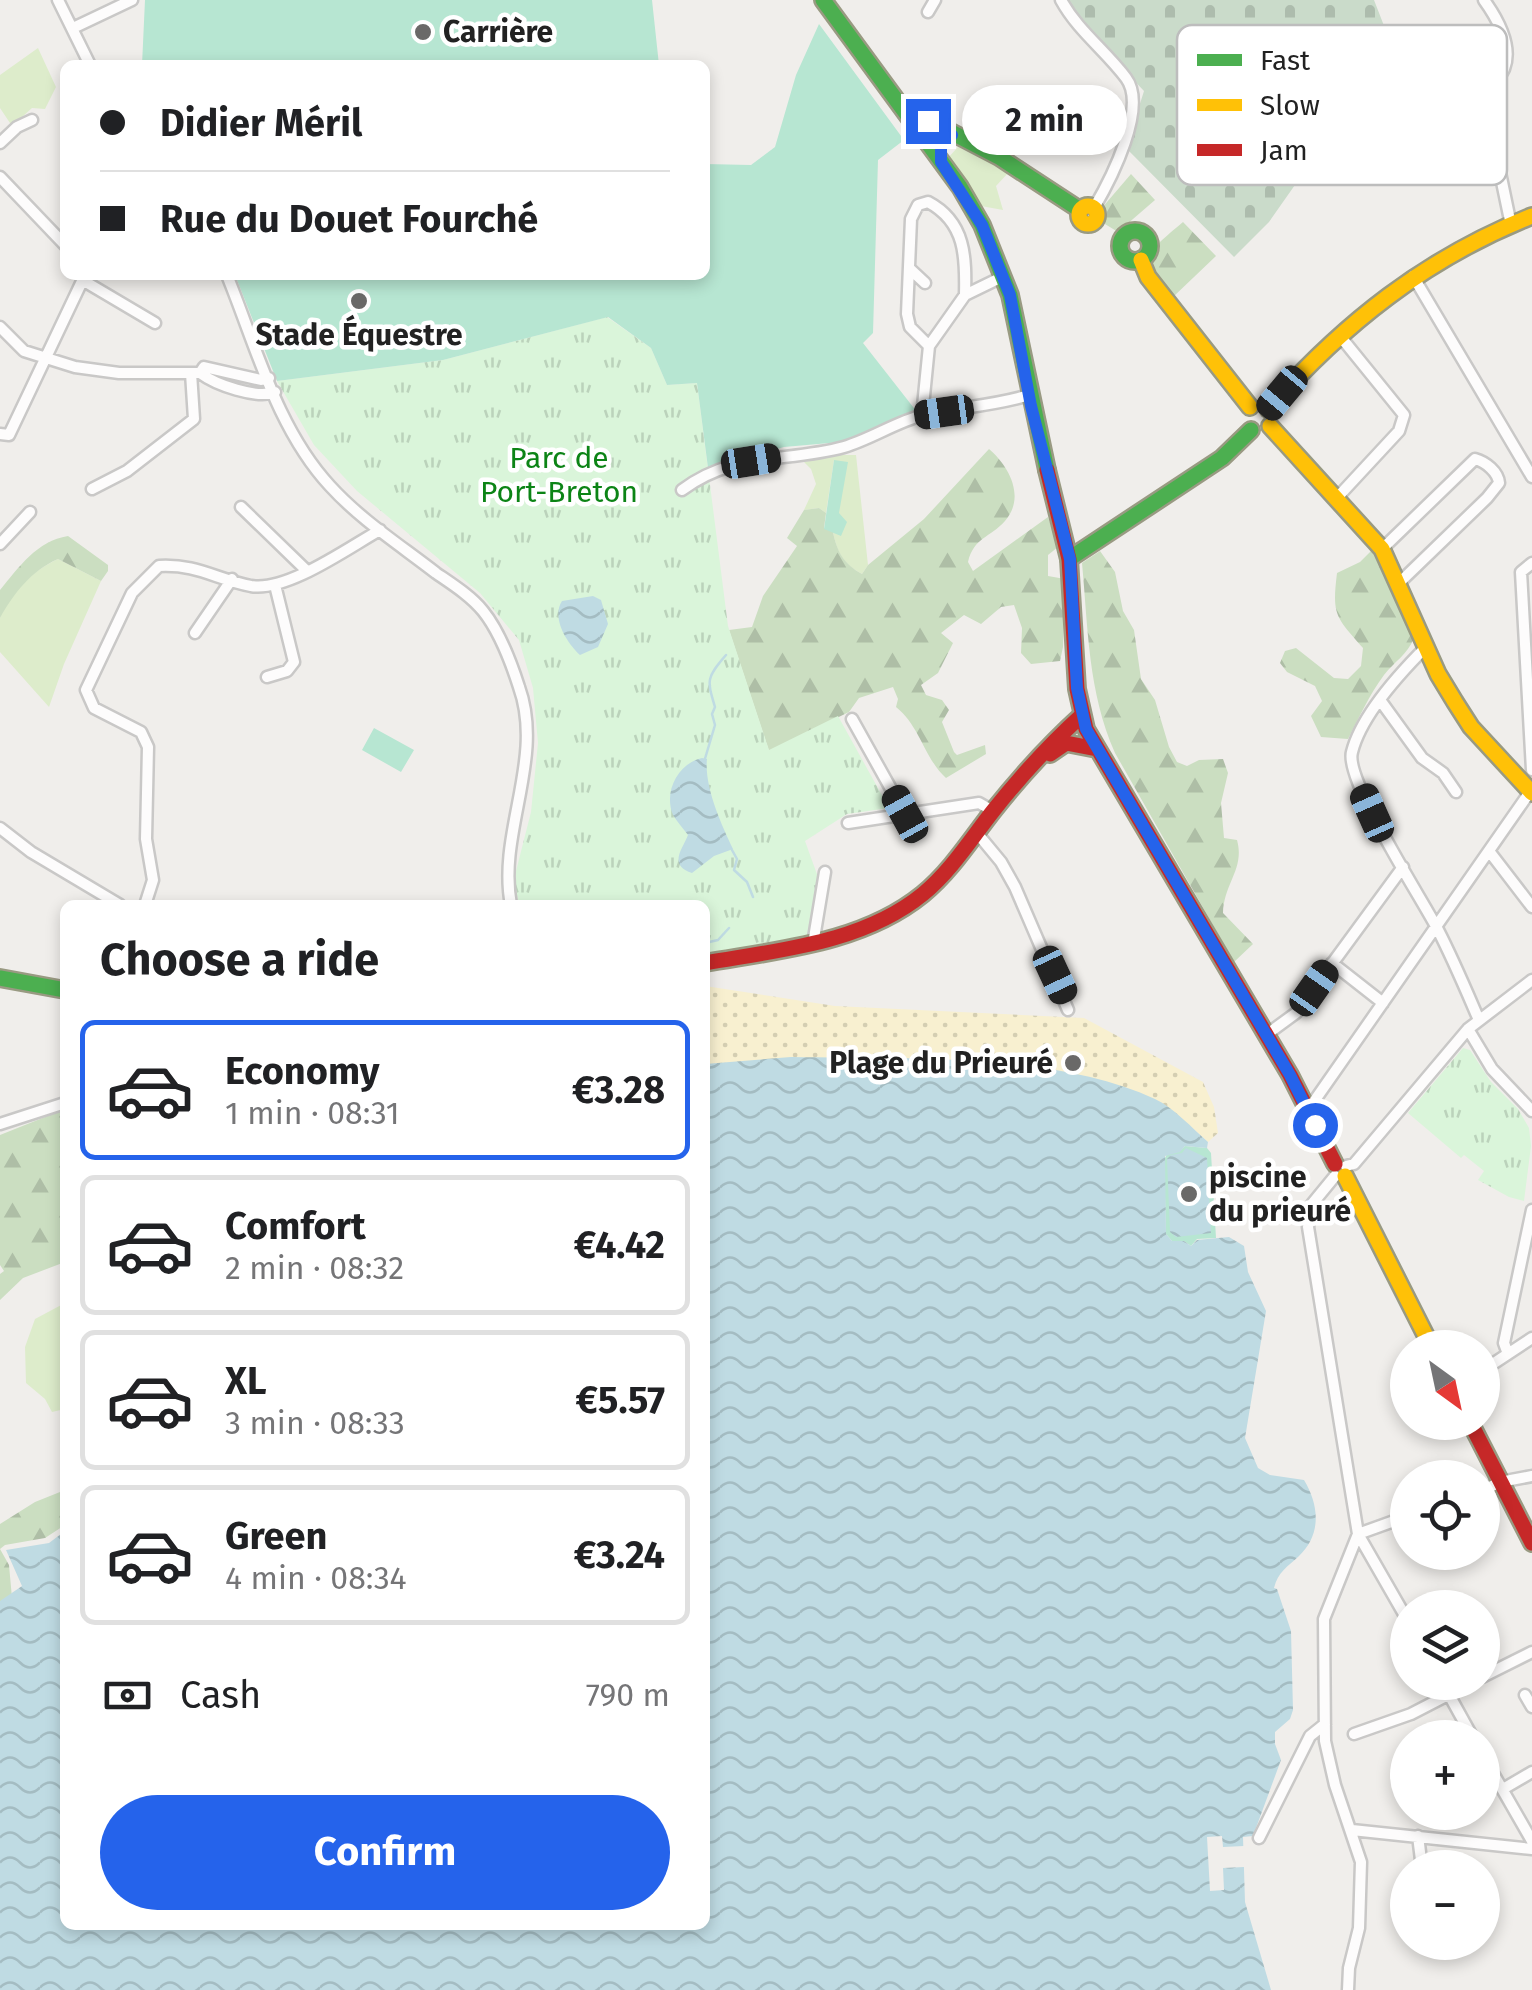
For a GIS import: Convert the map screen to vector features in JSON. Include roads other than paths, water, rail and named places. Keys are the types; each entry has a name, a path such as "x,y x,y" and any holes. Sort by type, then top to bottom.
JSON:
{"main road":[{"path":"808,0 941,162 973,207 1010,295 1030,400 1070,559 1082,715 1097,748 1312,1117 1423,1330"},
{"path":"822,0 904,107 916,134 977,228 982,229"},
{"path":"904,107 999,157 1090,213 1122,240 1124,256 1133,261 1148,253 1150,246 1145,235 1131,232 1122,240"},
{"path":"916,134 952,135"},
{"path":"941,162 941,145 952,135"},
{"path":"1250,407 1245,419 1251,430 1259,432 1340,336 1413,276 1454,251 1532,216"},
{"path":"1141,260 1148,277 1250,407"},
{"path":"1250,407 1262,405 1335,500 1382,549 1426,647 1464,718 1532,791"},
{"path":"1070,559 1222,458 1251,430"},
{"path":"710,961 813,944 866,926 912,902 938,881 1014,786 1082,715"},
{"path":"1014,786 1031,775 1060,745 1097,748"},
{"path":"0,978 60,989"},
{"path":"1500,1482 1532,1543"}],"street":[{"path":"58,0 88,60"},
{"path":"73,28 132,0"},
{"path":"928,12 935,0"},
{"path":"1061,0 1074,23 1126,78 1134,92 1135,108 1109,182 1090,213"},
{"path":"1484,0 1499,25"},
{"path":"0,143 17,127 32,120"},
{"path":"0,177 60,240"},
{"path":"1502,185 1510,225"},
{"path":"929,346 910,326 908,314 916,201 938,207 960,235 966,258 965,296"},
{"path":"910,269 925,283"},
{"path":"922,416 929,346 965,296 1004,276"},
{"path":"1413,276 1532,477"},
{"path":"0,434 9,435 83,280"},
{"path":"87,280 155,323"},
{"path":"228,280 292,433 313,466 352,508 481,608 497,632 520,688 526,719 527,750 506,882 510,900"},
{"path":"0,327 24,351 75,367 119,374 196,373 264,396 274,392"},
{"path":"1335,500 1400,431 1404,415 1340,336"},
{"path":"196,373 204,367 261,380 269,378"},
{"path":"92,489 126,471 194,419 196,373"},
{"path":"682,490 704,473 728,465 844,447 922,416 1030,400"},
{"path":"1382,549 1475,459 1483,461 1497,475 1498,484 1487,498 1398,584"},
{"path":"241,507 306,571"},
{"path":"0,544 30,512"},
{"path":"147,900 153,880 146,840 148,747 141,732 94,708 86,690 132,592 159,566 186,565 252,586 275,585 380,530"},
{"path":"1532,563 1521,572 1532,770"},
{"path":"195,633 232,579"},
{"path":"267,677 288,671 294,662 275,585"},
{"path":"1426,647 1394,678 1352,750 1351,764 1372,813 1437,928 1479,1020"},
{"path":"1380,700 1422,758 1436,767 1456,792"},
{"path":"852,719 905,814"},
{"path":"1312,1117 1383,1003 1532,791"},
{"path":"848,823 979,803 993,811"},
{"path":"0,828 31,852 112,900"},
{"path":"977,833 1002,862 1015,887 1068,1010"},
{"path":"1490,851 1532,907"},
{"path":"1266,1035 1296,1014 1403,867"},
{"path":"813,944 825,872"},
{"path":"1332,962 1383,1003"},
{"path":"1390,1590 1358,1534 1308,1227 1312,1204 1339,1168 1354,1164 1468,1029 1532,980"},
{"path":"1468,1029 1492,1069 1532,1111"},
{"path":"0,1124 60,1105"},
{"path":"1508,1354 1504,1343 1532,1210"},
{"path":"1500,1360 1532,1338"},
{"path":"1500,1482 1532,1476"},
{"path":"1348,1990 1348,1968 1359,1928 1361,1862 1330,1765 1324,1724 1324,1619 1358,1534 1390,1522"},
{"path":"1500,1669 1532,1652"},
{"path":"1525,1695 1532,1707"},
{"path":"1354,1734 1439,1700"},
{"path":"1259,1838 1310,1736 1324,1724"},
{"path":"1503,1789 1532,1772"},
{"path":"1500,1784 1532,1841"},
{"path":"1352,1830 1532,1849"},
{"path":"1418,1836 1420,1850"}],"water":[{"path":"593,596 601,600 608,624 598,647 580,655 562,630 559,608 562,601"},
{"path":"702,758 707,759 711,793 733,849 714,856 692,873 680,866 680,852 688,835 673,815 670,797 680,772"},
{"path":"791,1057 928,1059 1071,1073 1155,1099 1208,1142 1207,1148 1185,1146 1180,1152 1165,1156 1166,1234 1172,1241 1184,1241 1191,1246 1197,1240 1229,1237 1244,1246 1248,1272 1266,1311 1245,1438 1258,1468 1270,1475 1304,1480 1313,1499 1316,1519 1312,1538 1274,1588 1291,1631 1293,1710 1290,1719 1275,1732 1281,1760 1253,1836 1243,1837 1245,1902 1271,1990 0,1990 0,1601 22,1586 6,1550 49,1543 60,1535 60,1930 710,1930 710,1064"},
{"name":"piscine du prieuré","path":"1186,1148 1207,1158 1211,1233 1176,1237 1170,1232 1167,1159"}],"waterway":[{"path":"704,762 715,725 710,679 726,655"},
{"path":"732,850 737,859 734,870 747,882 753,897"},
{"path":"710,942 718,940 729,928"}],"place":[{"name":"Carrière","path":"423,32"},
{"name":"Stade Équestre","path":"359,301"},
{"name":"Plage du Prieuré","path":"1073,1063"},
{"name":"piscine du prieuré","path":"1189,1194"}],"park label":[{"name":"Parc de Port-Breton","path":"559,475"}]}
